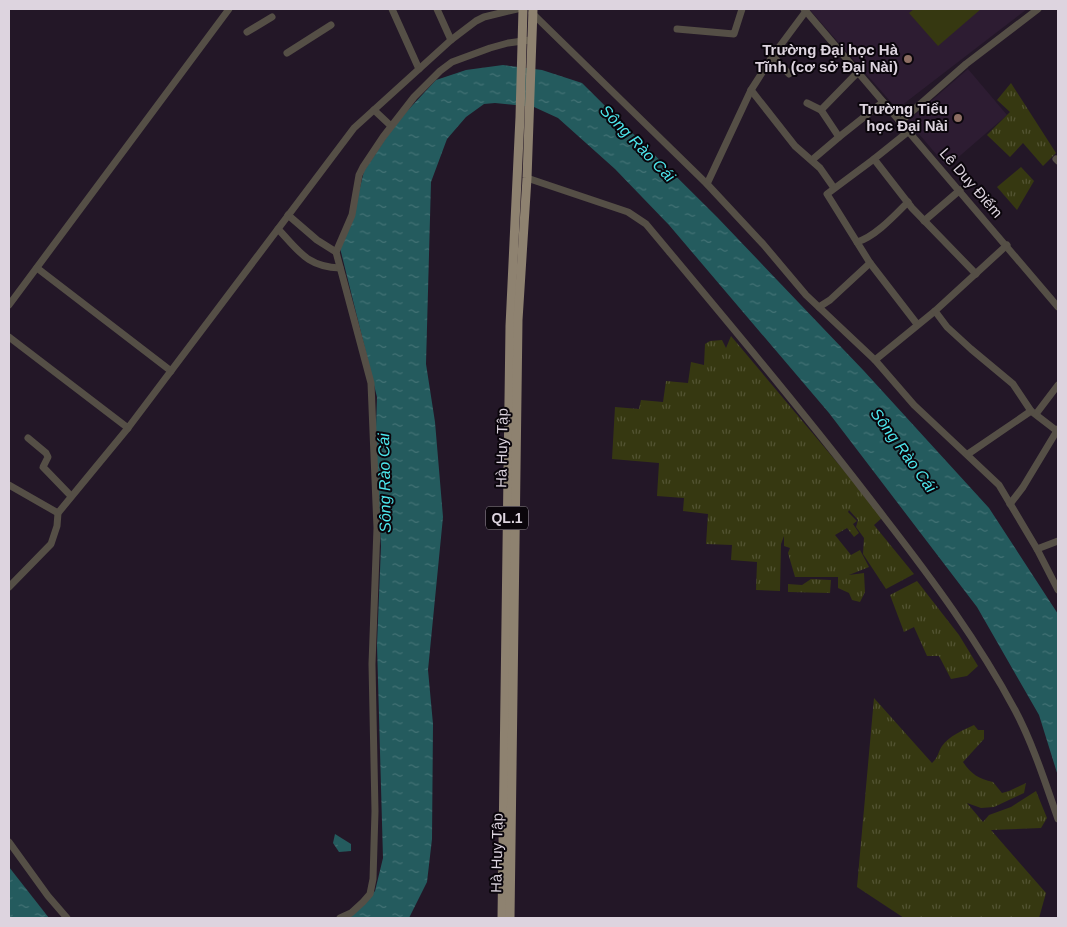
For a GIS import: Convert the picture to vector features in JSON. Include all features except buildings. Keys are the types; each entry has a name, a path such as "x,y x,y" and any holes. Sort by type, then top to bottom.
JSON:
{"main road":[{"name":"Hà Huy Tập","path":"502,918 510,326 524,117 526,41 523,9"},
{"name":"Hà Huy Tập","path":"526,41 532,11"},
{"name":"Hà Huy Tập","path":"510,918 518,320 527,178 524,117"}],"street":[{"path":"9,305 229,9"},
{"path":"392,9 419,69"},
{"path":"438,9 451,40"},
{"path":"9,587 51,544 57,526 58,513 128,428 354,128 451,40 484,17 517,9"},
{"path":"677,29 734,34 742,9 738,9"},
{"path":"900,122 966,64 1036,9"},
{"path":"707,184 751,90 805,10"},
{"name":"Lê Duy Điếm","path":"805,10 1058,307"},
{"path":"532,11 707,184 763,244 806,295 875,360 914,405 993,478 1037,549 1058,590"},
{"path":"246,32 272,17"},
{"path":"287,54 331,25"},
{"path":"340,918 351,913 366,898 372,888 373,879 375,811 372,638 377,528 371,383 336,252 352,215 359,175 363,167 391,126 414,97 452,62 490,48 526,41"},
{"path":"773,56 789,74"},
{"path":"821,110 858,72"},
{"path":"751,90 795,146 820,168 834,188"},
{"path":"812,160 883,102"},
{"path":"808,103 821,110 839,137"},
{"path":"374,110 391,126"},
{"path":"909,131 827,194 870,263 918,324"},
{"path":"874,159 924,221 976,274"},
{"path":"527,178 628,212 646,224 731,325 850,471 976,642 1025,731 1058,819"},
{"path":"924,221 960,190"},
{"path":"858,242 866,239 908,202"},
{"path":"288,215 317,240 336,252"},
{"path":"278,229 312,262 323,267 340,268"},
{"path":"875,360 935,311 1007,245"},
{"path":"818,307 830,300 870,263"},
{"path":"36,268 171,371"},
{"path":"935,311 947,327 1013,384 1033,412 1058,430 1023,487 1010,504"},
{"path":"9,337 128,428"},
{"path":"968,454 1033,412 1058,385"},
{"path":"28,438 46,453 48,457 43,467 72,496"},
{"path":"9,485 58,513"},
{"path":"1037,549 1058,541"},
{"path":"9,842 48,896 67,918"}],"shaded area":[{"name":"Trường Đại học Hà Tĩnh (cơ sở Đại Nài)","path":"809,9 1027,9 897,109"},
{"name":"Trường Tiểu học Đại Nài","path":"968,69 1007,115 947,167 908,121"}],"green space":[{"path":"914,9 981,9 938,46 909,13"},
{"path":"1011,83 1056,153 1043,166 1023,143 1010,157 987,135 1010,112 997,100"},
{"path":"1021,167 1034,181 1017,210 997,187"},
{"path":"731,336 883,517 874,525 914,574 886,589 863,554 864,538 856,527 858,520 849,510 848,512 857,521 853,524 859,533 854,537 847,528 835,535 851,555 860,550 869,567 849,575 864,573 865,592 860,602 852,600 849,593 838,588 838,577 795,577 788,553 790,548 784,546 784,536 781,544 780,591 756,590 757,562 731,560 732,545 706,544 708,514 683,511 684,498 657,496 659,463 612,459 615,407 639,409 641,400 663,402 666,381 688,383 691,362 704,365 705,344 710,341 722,340 726,348"},
{"path":"811,579 831,580 830,593 788,592 788,584 802,585"},
{"path":"917,581 959,635 978,666 967,676 951,679 939,656 927,656 914,627 904,632 890,595"},
{"path":"874,698 932,763 942,746 952,736 974,725 978,730 984,730 984,739 963,762 966,766 972,773 993,782 1002,793 1026,783 1024,793 994,807 981,808 967,803 983,822 989,815 1011,807 1036,791 1047,818 1041,828 991,830 1046,893 1039,918 904,918 857,887"}],"water":[{"name":"Sông Rào Cái","path":"503,65 542,70 582,83 717,217 864,371 989,508 1058,614 1058,776 1039,715 977,607 829,413 669,225 615,169 558,118 534,107 495,103 484,104 466,117 447,139 431,182 426,364 435,422 443,517 428,670 433,724 432,839 427,882 409,918 347,918 375,891 383,858 377,645 381,546 375,457 377,397 340,248 353,216 364,171 396,123 436,80 466,70"},
{"path":"335,834 351,844 351,851 339,852 333,843"},
{"path":"9,867 49,918 9,918"}],"place":[{"name":"Trường Đại học Hà Tĩnh (cơ sở Đại Nài)","path":"908,59"},
{"name":"Trường Tiểu học Đại Nài","path":"958,118"}]}
